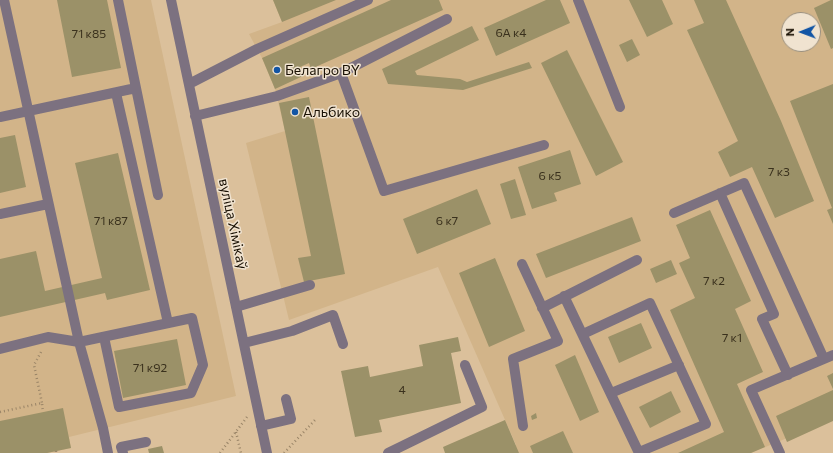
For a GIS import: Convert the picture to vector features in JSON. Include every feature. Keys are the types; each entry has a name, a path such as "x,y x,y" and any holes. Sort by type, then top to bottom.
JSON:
{"street":[{"path":"4,0 79,342 103,428 108,453"},
{"path":"118,0 158,195"},
{"name":"вуліца Хімікаў","path":"171,0 267,453"},
{"path":"189,84 257,49 368,0"},
{"path":"578,0 620,107"},
{"path":"195,116 277,96 341,73 447,19"},
{"path":"341,73 384,191 544,145"},
{"path":"0,117 136,88"},
{"path":"116,93 168,323"},
{"path":"674,213 744,183 828,357 751,390 780,453"},
{"path":"720,193 774,314 762,319 788,375"},
{"path":"0,214 48,204"},
{"path":"542,308 637,260"},
{"path":"522,264 558,341 512,359 523,426"},
{"path":"236,307 310,285"},
{"path":"564,296 639,453 706,424 650,303 583,334"},
{"path":"244,344 333,316 343,344"},
{"path":"0,349 48,337 79,342 192,318 203,365 191,393 119,407 104,337"},
{"path":"611,393 679,364"},
{"path":"388,453 482,407 465,366"},
{"path":"261,426 291,419 286,399"},
{"path":"122,453 120,447 146,442"}],"path":[{"path":"43,412 34,365 48,337"},
{"path":"0,412 42,403"},
{"path":"220,453 257,404"},
{"path":"284,453 316,419"},
{"path":"236,431 241,453"}],"shaded area":[{"path":"0,0 151,0 236,396 69,437 71,448 47,453 0,453"},
{"path":"273,0 833,0 833,419 751,453 497,453 516,445 438,267 289,320 246,143 285,131 275,89 262,58 249,34 282,22"}],"building":[{"path":"57,0 107,0 121,68 72,77"},
{"path":"273,0 336,0 282,22"},
{"path":"391,0 439,0 443,10 311,69 309,63 300,67 303,76 275,89 262,58"},
{"path":"546,0 560,0 570,23 496,56 484,28"},
{"path":"629,0 662,0 673,24 647,37"},
{"path":"694,0 726,0 781,121 814,201 775,218 752,167 730,177 718,152 738,141 687,30 704,23"},
{"path":"833,0 833,48 831,49 821,25 821,12 816,12 814,8"},
{"path":"472,26 479,40 415,71 417,75 460,79 467,82 529,62 532,68 463,90 388,84 382,69"},
{"path":"632,39 640,55 627,62 619,45"},
{"path":"567,50 623,162 596,176 541,63"},
{"path":"833,84 833,224 827,210 832,208 790,101"},
{"path":"309,97 345,274 304,282 298,258 311,256 279,103"},
{"path":"15,135 26,187 0,193 0,138"},
{"path":"570,150 581,184 554,193 557,201 532,209 518,167"},
{"path":"118,153 150,290 107,300 105,293 0,317 0,259 36,251 45,291 102,278 75,163"},
{"path":"515,179 526,215 511,219 500,184"},
{"path":"477,189 491,224 417,254 403,219"},
{"path":"710,210 751,301 735,309 763,372 737,384 765,447 751,453 678,453 724,432 670,310 695,298 679,263 690,258 676,225"},
{"path":"632,217 641,241 546,278 536,254"},
{"path":"495,258 525,331 489,347 459,273"},
{"path":"671,260 677,274 656,283 650,269"},
{"path":"641,323 652,348 619,363 608,337"},
{"path":"458,337 461,351 451,353 461,403 379,420 382,432 355,437 341,371 368,366 370,377 423,366 419,345"},
{"path":"177,339 186,385 123,398 114,351"},
{"path":"575,355 599,412 580,421 555,365"},
{"path":"833,373 833,389 827,376"},
{"path":"833,390 833,421 787,442 776,416"},
{"path":"671,391 681,412 650,428 639,407"},
{"path":"63,408 71,448 47,453 0,453 0,421"},
{"path":"536,413 537,418 532,420 531,416"},
{"path":"505,420 519,453 445,453 443,447"},
{"path":"563,431 573,453 533,453 530,446"},
{"path":"162,446 164,453 149,453 148,449"}],"place":[{"name":"Белагро BY","path":"277,70"},
{"name":"Альбико","path":"295,112"}]}
